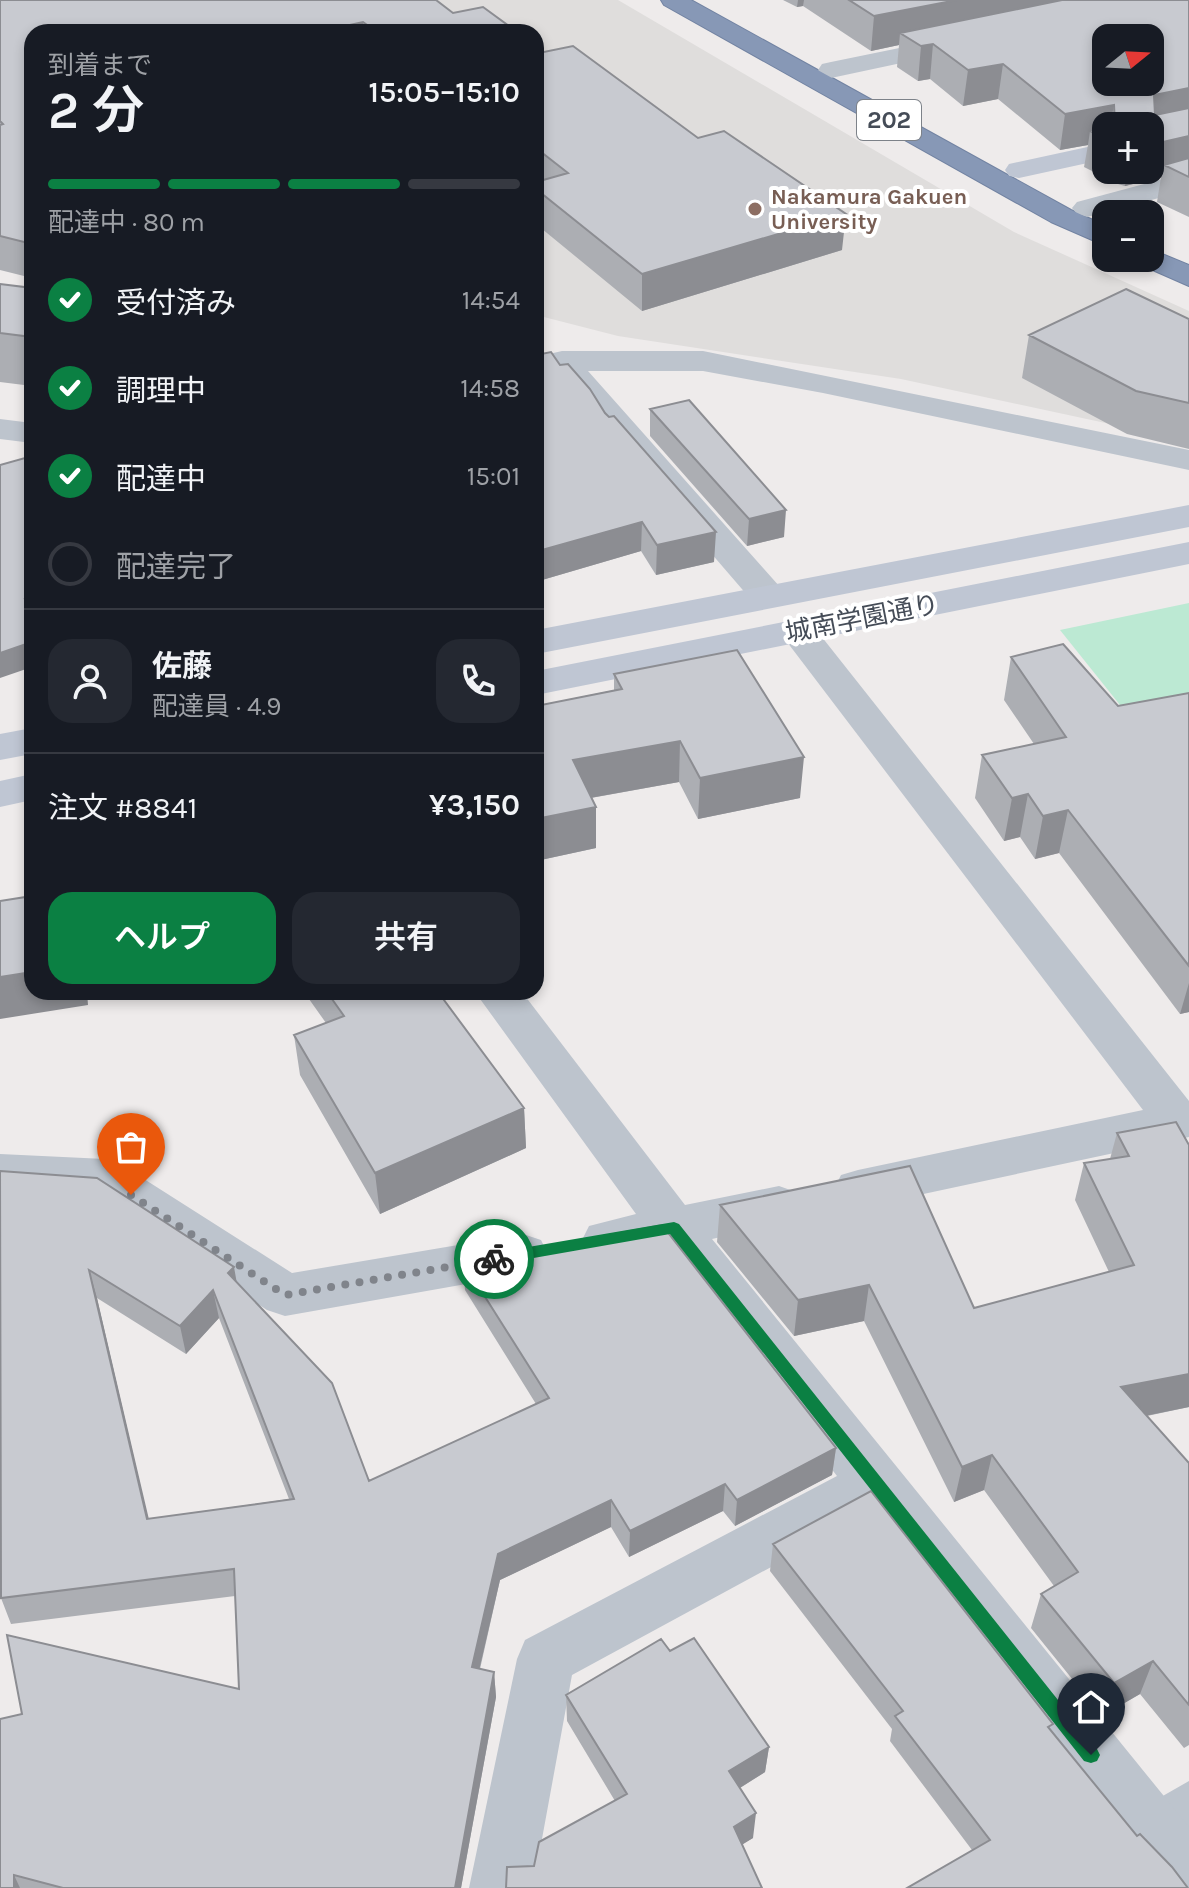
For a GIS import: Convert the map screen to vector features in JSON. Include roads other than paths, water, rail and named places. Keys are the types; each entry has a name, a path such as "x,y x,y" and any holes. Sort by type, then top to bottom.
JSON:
{"highway":[{"name":"202","path":"673,0 1092,230"},
{"name":"202","path":"709,0 831,70 1092,210"},
{"path":"1164,244 1189,256"},
{"path":"1164,265 1189,277"}],"street":[{"path":"831,70 987,38"},
{"path":"1019,170 1092,154"},
{"path":"1132,200 1189,181"},
{"path":"549,364 703,361 1189,460"},
{"path":"549,364 767,595"},
{"path":"0,429 24,432"},
{"name":"城南学園通り","path":"544,640 1189,516"},
{"name":"城南学園通り","path":"544,681 1189,553"},
{"path":"0,1173 105,1178 285,1295 674,1228 1184,1120 797,630"},
{"path":"0,747 24,742"},
{"path":"0,794 24,789"},
{"path":"503,1000 674,1228 875,1483 1169,1816 1189,1874"},
{"path":"501,1888 546,1659 875,1483"}],"place":[{"name":"Nakamura Gakuen University","path":"755,209"}]}
